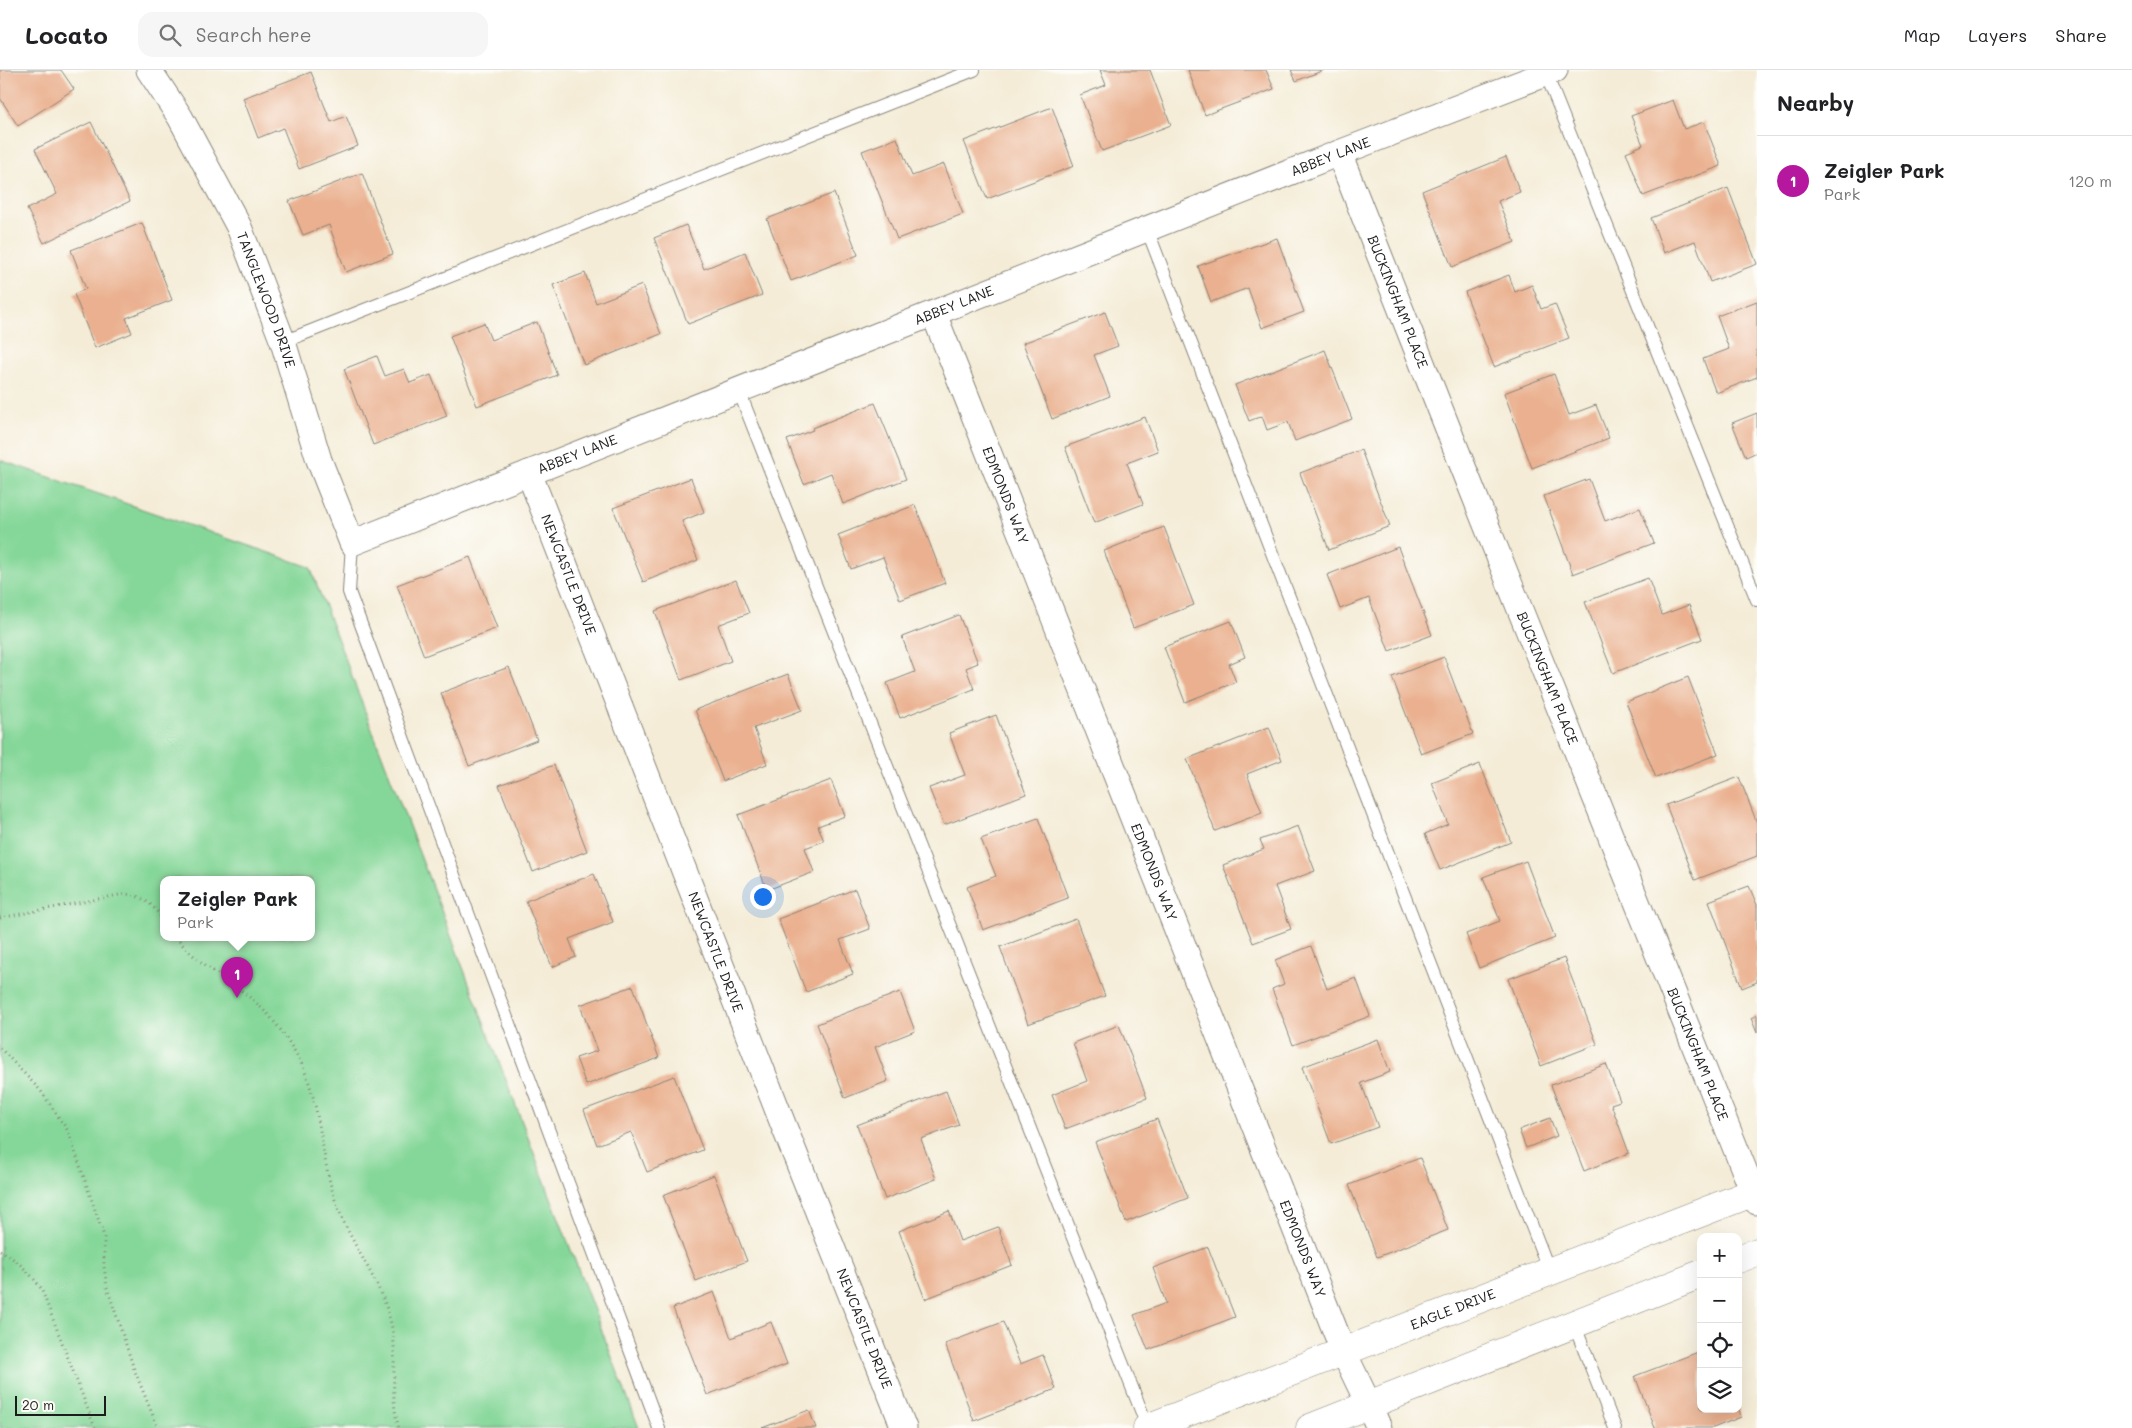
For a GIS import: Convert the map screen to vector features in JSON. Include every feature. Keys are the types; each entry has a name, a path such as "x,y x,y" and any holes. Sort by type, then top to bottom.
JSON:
{"street":[{"name":"TANGLEWOOD DRIVE","path":"148,70 180,117 239,227 283,342 319,460 352,543"},
{"name":"ABBEY LANE","path":"352,543 1339,153 1550,72"},
{"name":"BUCKINGHAM PLACE","path":"1339,153 1472,492 1756,1195"},
{"name":"EDMONDS WAY","path":"934,314 1344,1353 1374,1416"},
{"name":"NEWCASTLE DRIVE","path":"529,474 904,1428"},
{"name":"EAGLE DRIVE","path":"1148,1428 1550,1272 1756,1195"},
{"path":"1742,1258 1757,1252"},
{"path":"1310,1428 1374,1416 1574,1324 1697,1276"}],"lane":[{"path":"283,342 974,70"},
{"path":"1550,72 1757,600"},
{"path":"1147,230 1550,1272"},
{"path":"739,391 1148,1428"},
{"path":"352,543 349,592 659,1428"},
{"path":"1574,1324 1615,1428"}],"path":[{"path":"0,918 124,894 134,895 152,904 160,914"},
{"path":"180,941 192,955 255,1001 274,1021 296,1053 311,1088 326,1164 339,1210 386,1306 393,1333 394,1410 399,1428"},
{"path":"0,1048 41,1091 68,1131 104,1236 104,1267 107,1287 134,1369 158,1428"},
{"path":"0,1250 15,1259 29,1272 41,1288 95,1428"}],"green space":[{"path":"0,460 310,567 639,1428 0,1428"}],"building":[{"path":"0,70 61,70 74,89 18,126 0,98"},
{"path":"1100,70 1150,70 1171,125 1102,151 1080,95 1106,85"},
{"path":"1188,70 1266,70 1274,89 1205,115"},
{"path":"1291,70 1324,70 1296,81"},
{"path":"311,72 331,122 346,116 358,146 299,169 283,128 258,138 243,98"},
{"path":"1673,100 1684,129 1704,122 1721,166 1643,196 1626,152 1643,145 1631,116"},
{"path":"1052,107 1074,166 987,199 964,141"},
{"path":"91,122 130,201 44,243 27,209 57,194 35,149"},
{"path":"897,138 912,176 944,164 963,214 897,239 862,151"},
{"path":"1506,157 1520,192 1498,201 1515,242 1452,267 1422,191"},
{"path":"362,173 393,254 346,272 329,225 303,235 289,201"},
{"path":"1728,188 1757,264 1710,282 1695,241 1664,253 1651,218"},
{"path":"834,193 858,255 791,281 767,219"},
{"path":"142,223 172,300 126,318 132,333 95,348 74,294 86,289 71,250"},
{"path":"686,225 704,269 745,252 762,295 688,324 654,238"},
{"path":"1277,238 1304,312 1262,328 1248,288 1211,302 1198,266"},
{"path":"585,273 596,303 642,285 661,334 584,365 553,285"},
{"path":"1509,275 1515,292 1532,285 1541,309 1555,304 1569,338 1494,367 1465,292"},
{"path":"1757,301 1757,377 1716,393 1703,359 1729,349 1717,316"},
{"path":"1105,312 1118,346 1094,355 1110,396 1052,419 1023,343"},
{"path":"537,322 557,375 477,406 450,336 484,323 491,340"},
{"path":"1325,350 1352,419 1295,441 1288,422 1267,430 1262,416 1249,421 1235,385"},
{"path":"377,356 385,376 404,369 410,383 431,375 447,416 373,445 344,369"},
{"path":"1554,374 1569,415 1596,405 1609,438 1532,468 1504,393"},
{"path":"875,403 906,479 843,504 831,473 804,484 787,440"},
{"path":"1757,413 1757,452 1746,457 1732,423"},
{"path":"1145,417 1158,451 1127,463 1143,504 1094,523 1065,447"},
{"path":"1361,450 1390,526 1329,550 1300,473"},
{"path":"691,478 704,512 682,521 698,560 643,582 613,508"},
{"path":"1589,479 1605,521 1640,508 1654,543 1573,574 1544,496"},
{"path":"915,505 945,583 900,600 883,557 851,569 838,535"},
{"path":"1164,527 1194,605 1133,628 1104,551"},
{"path":"1398,547 1432,635 1389,651 1369,598 1340,609 1327,575"},
{"path":"470,557 497,628 424,656 397,585"},
{"path":"1648,578 1662,615 1689,605 1702,639 1613,673 1585,602"},
{"path":"736,580 749,613 718,625 731,661 681,680 655,611"},
{"path":"959,615 978,663 966,668 974,689 900,718 887,683 915,672 902,637"},
{"path":"1231,621 1245,657 1229,664 1236,682 1185,702 1164,647"},
{"path":"1444,657 1473,734 1421,754 1392,677"},
{"path":"509,667 537,740 469,766 441,693"},
{"path":"788,674 802,710 754,728 767,764 723,781 695,710"},
{"path":"1688,677 1718,754 1656,778 1626,702"},
{"path":"996,715 1026,794 944,825 929,788 965,775 949,733"},
{"path":"1269,727 1282,760 1247,774 1262,813 1215,831 1187,759"},
{"path":"1480,764 1511,842 1440,870 1425,834 1448,824 1432,783"},
{"path":"554,765 587,851 533,872 499,785"},
{"path":"1739,777 1757,823 1757,856 1695,880 1666,805"},
{"path":"831,780 845,816 818,826 824,841 805,848 814,872 767,890 738,815"},
{"path":"1038,818 1068,898 983,930 967,887 996,876 981,839"},
{"path":"1298,826 1315,871 1275,886 1291,929 1253,943 1223,865 1264,849 1260,840"},
{"path":"1526,861 1555,938 1479,968 1466,934 1500,921 1483,877"},
{"path":"594,874 613,922 569,939 576,957 552,967 526,901"},
{"path":"1749,886 1757,905 1757,982 1742,988 1709,901"},
{"path":"855,889 870,929 840,940 853,974 806,992 778,919"},
{"path":"1076,919 1105,996 1028,1024 1000,947"},
{"path":"1311,946 1327,989 1356,978 1370,1016 1293,1045 1272,989 1284,984 1275,960"},
{"path":"1564,958 1597,1044 1541,1066 1508,979"},
{"path":"633,986 659,1058 586,1085 576,1058 597,1051 580,1005"},
{"path":"900,992 915,1031 875,1047 888,1081 845,1098 817,1024"},
{"path":"1757,1015 1757,1033 1751,1018"},
{"path":"1119,1025 1147,1098 1065,1129 1052,1095 1087,1081 1073,1043"},
{"path":"1378,1039 1390,1072 1361,1083 1378,1127 1331,1144 1302,1067"},
{"path":"1606,1064 1620,1101 1611,1104 1629,1153 1584,1171 1551,1085"},
{"path":"674,1076 703,1150 647,1172 631,1132 597,1145 584,1110"},
{"path":"946,1091 959,1125 921,1139 936,1179 885,1199 857,1125"},
{"path":"1550,1118 1557,1136 1526,1148 1519,1130"},
{"path":"1157,1119 1188,1198 1126,1222 1095,1142"},
{"path":"1420,1158 1448,1230 1377,1257 1349,1185"},
{"path":"714,1175 747,1261 696,1281 663,1195"},
{"path":"949,1211 960,1241 998,1227 1012,1265 925,1299 899,1231"},
{"path":"1208,1247 1235,1317 1148,1350 1134,1315 1166,1303 1153,1268"},
{"path":"714,1292 731,1338 771,1322 787,1364 707,1395 673,1308"},
{"path":"1003,1322 1020,1364 1043,1355 1056,1389 974,1421 945,1344"},
{"path":"1697,1353 1697,1413 1740,1413 1741,1417 1713,1428 1655,1428 1635,1376"},
{"path":"809,1410 816,1428 762,1428"}],"place":[{"name":"Zeigler Park","path":"237,998"}]}
